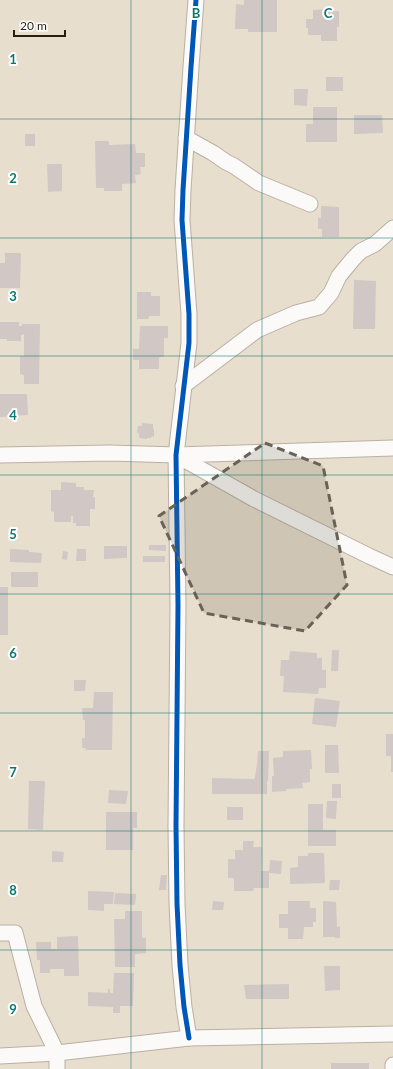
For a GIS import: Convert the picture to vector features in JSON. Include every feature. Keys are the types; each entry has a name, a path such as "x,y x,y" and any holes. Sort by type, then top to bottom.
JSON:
{"street":[{"path":"189,1038 184,1008 180,965 177,904 176,818 178,605 176,455 188,354 189,327 182,220 190,67 196,0"},
{"path":"186,138 213,153 259,183 310,204"},
{"path":"183,386 257,330 296,313 319,306 331,293 339,276 360,251 375,244 393,228"},
{"path":"0,455 110,453 176,455 393,448"},
{"path":"176,455 254,499 393,567"},
{"path":"0,933 15,933 34,1006 57,1053 57,1069"},
{"path":"0,1056 57,1053 189,1038 393,1034"}],"highlighted area":[{"path":"265,443 323,466 347,585 305,631 204,613 159,516"}],"building":[{"path":"244,0 277,0 277,32 248,32 248,29 235,29 236,4 244,5"},
{"path":"328,9 328,11 339,11 337,41 321,41 321,35 308,35 308,28 306,28 306,19 313,19 313,10"},
{"path":"326,77 343,77 343,91 326,91"},
{"path":"294,89 308,89 307,106 294,105"},
{"path":"313,107 337,107 337,142 306,142 306,124 313,124"},
{"path":"354,115 382,115 383,133 354,134"},
{"path":"25,134 35,134 35,146 25,146"},
{"path":"95,141 109,141 109,145 135,144 136,153 145,153 145,167 140,167 141,174 135,175 136,183 122,184 122,191 104,191 104,188 96,188"},
{"path":"47,164 62,164 62,191 48,192"},
{"path":"321,206 339,207 339,237 322,237 322,229 318,229 318,218 321,218"},
{"path":"5,253 21,253 20,288 0,288 0,263 5,263"},
{"path":"354,280 376,281 375,329 353,329"},
{"path":"137,292 151,292 151,296 160,296 160,316 149,316 148,319 137,319"},
{"path":"0,322 19,322 19,326 22,326 22,324 40,324 39,384 24,384 24,375 20,374 20,356 24,356 24,334 21,335 21,341 7,341 7,339 0,339"},
{"path":"140,326 168,326 168,338 164,338 164,357 159,357 159,369 139,369 139,360 133,360 133,349 139,349"},
{"path":"0,394 27,394 28,415 0,417"},
{"path":"142,423 153,424 154,437 152,436 151,438 147,439 139,438 139,433 137,433 138,426 142,426"},
{"path":"61,482 76,483 76,487 84,487 84,490 94,490 93,497 95,497 95,509 90,509 90,526 76,526 76,523 73,523 73,516 71,516 71,522 54,522 54,512 51,511 51,490 61,490"},
{"path":"149,545 166,545 166,551 149,550"},
{"path":"104,546 127,546 127,558 104,559"},
{"path":"10,549 29,550 29,552 42,553 41,563 10,562"},
{"path":"77,549 86,549 86,561 76,561"},
{"path":"63,551 68,552 67,560 62,559"},
{"path":"143,556 165,556 165,562 143,562"},
{"path":"11,572 38,572 38,587 11,587"},
{"path":"0,587 8,587 8,635 0,635"},
{"path":"332,650 339,650 338,671 331,671"},
{"path":"290,651 317,653 317,658 322,658 322,670 326,670 326,688 319,688 318,694 283,692 284,676 280,676 281,660 289,660"},
{"path":"74,680 86,680 85,691 74,691"},
{"path":"94,692 113,692 112,750 85,750 86,748 82,748 82,738 85,738 85,720 83,720 82,708 93,708"},
{"path":"315,698 340,701 336,727 312,724"},
{"path":"386,734 393,734 393,772 391,772 391,756 386,756"},
{"path":"325,745 338,745 339,773 325,773"},
{"path":"311,750 312,769 310,769 310,782 302,783 303,788 272,792 272,776 274,776 273,758 283,757 283,751"},
{"path":"258,751 269,751 267,794 212,794 212,778 254,779"},
{"path":"29,781 45,781 43,830 28,829"},
{"path":"332,784 341,784 341,798 332,798"},
{"path":"109,790 128,791 126,804 108,803"},
{"path":"327,801 337,801 336,819 326,818"},
{"path":"308,804 323,804 323,830 336,830 336,846 308,846"},
{"path":"227,807 243,807 243,820 227,820"},
{"path":"106,812 137,812 137,828 133,828 133,850 106,850"},
{"path":"243,841 254,841 253,847 262,847 261,871 269,871 269,888 254,888 253,891 234,891 234,878 228,878 228,859 235,859 235,850 243,850"},
{"path":"52,851 64,852 63,862 52,862"},
{"path":"308,853 324,853 325,883 290,884 290,868 298,867 298,856 308,856"},
{"path":"270,860 282,861 281,874 269,873"},
{"path":"161,875 167,875 166,890 159,890"},
{"path":"330,880 340,880 339,890 329,890"},
{"path":"88,891 114,892 113,904 104,904 104,911 88,910"},
{"path":"115,893 136,894 135,905 114,904"},
{"path":"213,901 224,902 223,910 212,910"},
{"path":"288,901 310,901 310,908 316,908 316,922 313,922 313,927 304,927 303,939 288,939 288,928 279,928 279,914 288,914"},
{"path":"323,901 336,902 337,927 340,926 340,938 323,937"},
{"path":"125,911 142,911 142,938 146,938 146,953 135,954 135,967 115,967 114,919 125,919"},
{"path":"78,936 79,976 64,976 64,969 50,969 50,973 40,973 40,960 37,960 36,942 51,942 51,949 57,949 57,937"},
{"path":"324,966 340,966 340,990 325,991"},
{"path":"114,973 134,973 133,1006 120,1006 120,1013 113,1013 113,1007 88,1006 88,992 108,993 108,989 110,989 110,993 113,993"},
{"path":"289,984 289,999 246,999 244,985"},
{"path":"331,1063 369,1063 369,1069 331,1069"}],"cycle path":[{"path":"189,1038 180,965 177,904 176,826 178,605 176,455 189,343 189,314 182,220 196,0"}]}
